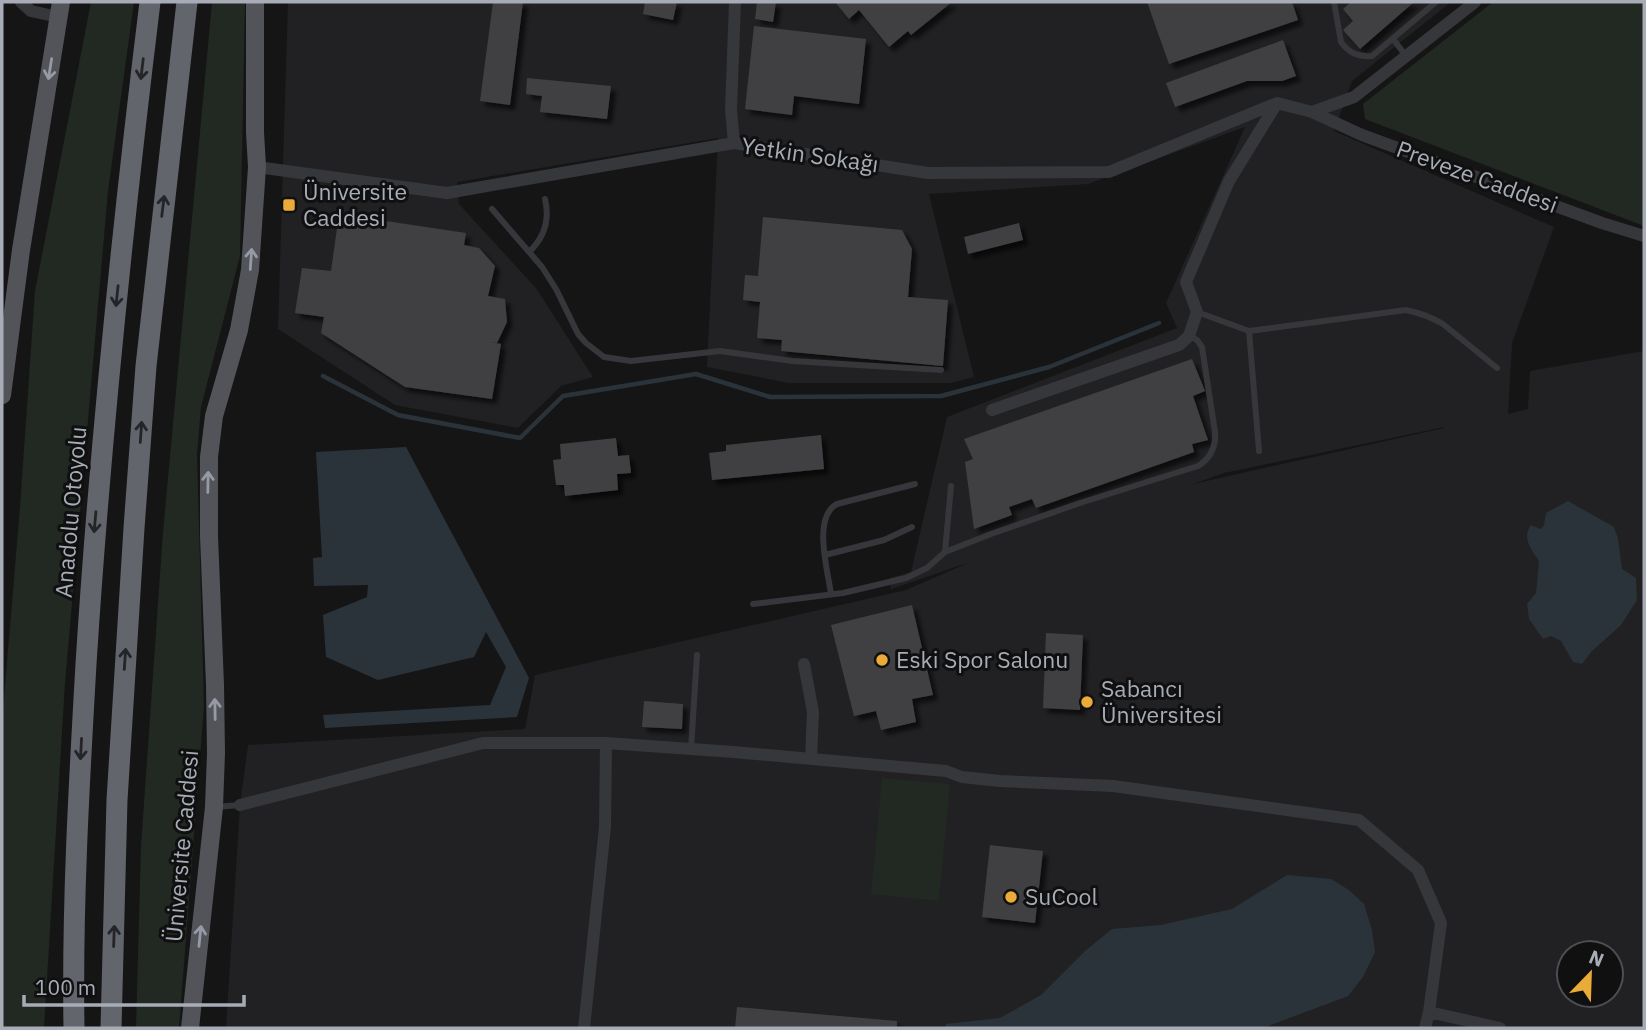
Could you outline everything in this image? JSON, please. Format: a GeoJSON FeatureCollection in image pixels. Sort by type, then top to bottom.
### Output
{"type":"FeatureCollection","features":[{"type":"Feature","properties":{"kind":"highway","name":"Anadolu Otoyolu"},"geometry":{"type":"LineString","coordinates":[[74,1028],[78,821],[95,529],[124,224],[150,2]]}},
{"type":"Feature","properties":{"kind":"highway"},"geometry":{"type":"LineString","coordinates":[[111,1028],[117,800],[146,366],[187,2]]}},
{"type":"Feature","properties":{"kind":"main road","name":"Üniversite Caddesi"},"geometry":{"type":"LineString","coordinates":[[190,1028],[214,807],[216,753],[209,457],[214,416],[239,330],[250,270],[257,167],[255,2]]}},
{"type":"Feature","properties":{"kind":"main road"},"geometry":{"type":"LineString","coordinates":[[2,395],[21,250],[60,9]]}},
{"type":"Feature","properties":{"kind":"street"},"geometry":{"type":"LineString","coordinates":[[21,2],[31,11],[60,9]]}},
{"type":"Feature","properties":{"kind":"street"},"geometry":{"type":"LineString","coordinates":[[734,143],[731,110],[735,2]]}},
{"type":"Feature","properties":{"kind":"street"},"geometry":{"type":"LineString","coordinates":[[992,410],[1179,345],[1189,336],[1197,312],[1186,282],[1229,181],[1277,103],[1312,112],[1354,97],[1475,2]]}},
{"type":"Feature","properties":{"kind":"street","name":"Yetkin Sokağı"},"geometry":{"type":"LineString","coordinates":[[257,167],[447,193],[734,143],[928,173],[1109,172],[1277,103]]}},
{"type":"Feature","properties":{"kind":"street","name":"Preveze Caddesi"},"geometry":{"type":"LineString","coordinates":[[1312,112],[1375,140],[1601,223],[1644,236]]}},
{"type":"Feature","properties":{"kind":"street"},"geometry":{"type":"LineString","coordinates":[[804,664],[813,712],[811,759]]}},
{"type":"Feature","properties":{"kind":"street"},"geometry":{"type":"LineString","coordinates":[[240,805],[483,743],[606,743],[946,771],[962,777],[1000,781],[1113,786],[1359,820],[1418,870],[1441,923],[1425,1028]]}},
{"type":"Feature","properties":{"kind":"street"},"geometry":{"type":"LineString","coordinates":[[584,1028],[605,827],[606,743]]}},
{"type":"Feature","properties":{"kind":"street"},"geometry":{"type":"LineString","coordinates":[[1429,1012],[1500,1028]]}},
{"type":"Feature","properties":{"kind":"lane"},"geometry":{"type":"LineString","coordinates":[[1334,2],[1341,42],[1355,55],[1372,56],[1436,2]]}},
{"type":"Feature","properties":{"kind":"lane"},"geometry":{"type":"LineString","coordinates":[[1392,39],[1406,56]]}},
{"type":"Feature","properties":{"kind":"lane"},"geometry":{"type":"LineString","coordinates":[[529,252],[546,228],[548,209],[545,200]]}},
{"type":"Feature","properties":{"kind":"lane"},"geometry":{"type":"LineString","coordinates":[[492,209],[542,267],[578,334],[595,351],[612,359],[631,361],[720,351],[792,361],[941,370]]}},
{"type":"Feature","properties":{"kind":"lane"},"geometry":{"type":"LineString","coordinates":[[1197,312],[1249,331],[1406,310],[1423,314],[1443,324],[1497,368]]}},
{"type":"Feature","properties":{"kind":"lane"},"geometry":{"type":"LineString","coordinates":[[1249,331],[1259,451]]}},
{"type":"Feature","properties":{"kind":"lane"},"geometry":{"type":"LineString","coordinates":[[753,604],[831,594],[906,579],[927,568],[945,552],[1037,517],[1204,463],[1214,446],[1215,432],[1202,347],[1197,340],[1189,336]]}},
{"type":"Feature","properties":{"kind":"lane"},"geometry":{"type":"LineString","coordinates":[[831,594],[823,528],[826,513],[833,506],[915,484]]}},
{"type":"Feature","properties":{"kind":"lane"},"geometry":{"type":"LineString","coordinates":[[945,552],[951,486]]}},
{"type":"Feature","properties":{"kind":"lane"},"geometry":{"type":"LineString","coordinates":[[825,555],[884,540],[912,527]]}},
{"type":"Feature","properties":{"kind":"lane"},"geometry":{"type":"LineString","coordinates":[[691,749],[697,655]]}},
{"type":"Feature","properties":{"kind":"lane"},"geometry":{"type":"LineString","coordinates":[[214,807],[240,805]]}},
{"type":"Feature","properties":{"kind":"shaded area"},"geometry":{"type":"Polygon","coordinates":[[[91,2],[134,2],[108,191],[65,683],[44,1028],[2,1028],[2,722],[35,291],[91,2]]]}},
{"type":"Feature","properties":{"kind":"shaded area"},"geometry":{"type":"Polygon","coordinates":[[[212,2],[245,2],[240,256],[201,407],[197,455],[204,706],[179,1028],[136,1028],[141,846],[163,532],[212,2]]]}},
{"type":"Feature","properties":{"kind":"shaded area","name":"Sabancı Üniversitesi"},"geometry":{"type":"Polygon","coordinates":[[[288,2],[1451,2],[1352,81],[1334,131],[1554,227],[1512,343],[1508,414],[1528,409],[1530,371],[1644,351],[1644,1028],[226,1028],[240,805],[248,745],[525,729],[535,675],[906,590],[970,562],[891,589],[890,578],[911,572],[947,417],[1177,328],[1166,303],[1245,127],[1088,184],[929,194],[974,377],[951,383],[789,383],[707,367],[718,138],[457,182],[459,204],[536,288],[593,377],[561,386],[518,428],[395,405],[278,329],[288,2]],[[1444,428],[1224,473],[1193,484],[1444,428]]]}},
{"type":"Feature","properties":{"kind":"shaded area"},"geometry":{"type":"Polygon","coordinates":[[[1493,2],[1644,2],[1644,226],[1365,119],[1363,104],[1493,2]]]}},
{"type":"Feature","properties":{"kind":"shaded area"},"geometry":{"type":"Polygon","coordinates":[[[406,447],[529,678],[517,717],[325,728],[323,715],[490,705],[506,667],[486,632],[474,657],[378,680],[326,657],[323,615],[367,597],[368,585],[314,586],[313,558],[322,557],[316,452],[406,447]]]}},
{"type":"Feature","properties":{"kind":"shaded area"},"geometry":{"type":"Polygon","coordinates":[[[1568,501],[1614,527],[1622,569],[1636,578],[1637,600],[1621,625],[1592,651],[1582,664],[1573,662],[1561,641],[1551,636],[1543,639],[1529,619],[1527,604],[1536,593],[1539,561],[1527,539],[1528,530],[1531,525],[1541,529],[1546,513],[1568,501]]]}},
{"type":"Feature","properties":{"kind":"shaded area"},"geometry":{"type":"Polygon","coordinates":[[[882,778],[950,784],[939,901],[871,894],[882,778]]]}},
{"type":"Feature","properties":{"kind":"shaded area"},"geometry":{"type":"Polygon","coordinates":[[[1287,875],[1331,879],[1349,890],[1364,904],[1375,952],[1363,977],[1348,996],[1263,1028],[945,1028],[946,1024],[1000,1018],[1041,995],[1085,951],[1112,929],[1161,925],[1232,909],[1287,875]]]}},
{"type":"Feature","properties":{"kind":"building"},"geometry":{"type":"Polygon","coordinates":[[[493,2],[523,2],[510,105],[480,101],[493,2]]]}},
{"type":"Feature","properties":{"kind":"building"},"geometry":{"type":"Polygon","coordinates":[[[645,2],[677,2],[673,20],[643,14],[645,2]]]}},
{"type":"Feature","properties":{"kind":"building"},"geometry":{"type":"Polygon","coordinates":[[[757,2],[776,2],[773,22],[755,19],[757,2]]]}},
{"type":"Feature","properties":{"kind":"building"},"geometry":{"type":"Polygon","coordinates":[[[835,2],[952,2],[911,35],[908,31],[889,47],[859,10],[849,19],[835,2]]]}},
{"type":"Feature","properties":{"kind":"building"},"geometry":{"type":"Polygon","coordinates":[[[1147,2],[1292,2],[1298,20],[1169,64],[1147,2]]]}},
{"type":"Feature","properties":{"kind":"building"},"geometry":{"type":"Polygon","coordinates":[[[1351,2],[1414,2],[1360,49],[1343,30],[1353,21],[1343,9],[1351,2]]]}},
{"type":"Feature","properties":{"kind":"building"},"geometry":{"type":"Polygon","coordinates":[[[754,26],[866,39],[859,104],[794,96],[792,115],[745,109],[754,26]]]}},
{"type":"Feature","properties":{"kind":"building"},"geometry":{"type":"Polygon","coordinates":[[[1283,40],[1296,76],[1282,81],[1247,81],[1175,107],[1166,83],[1283,40]]]}},
{"type":"Feature","properties":{"kind":"building"},"geometry":{"type":"Polygon","coordinates":[[[527,78],[611,86],[607,119],[540,112],[542,96],[526,94],[527,78]]]}},
{"type":"Feature","properties":{"kind":"building"},"geometry":{"type":"Polygon","coordinates":[[[339,214],[466,233],[464,245],[479,248],[495,266],[488,296],[505,299],[507,322],[497,343],[489,342],[501,344],[492,399],[405,387],[321,333],[324,317],[295,313],[302,268],[331,271],[339,214]]]}},
{"type":"Feature","properties":{"kind":"building"},"geometry":{"type":"Polygon","coordinates":[[[763,217],[902,230],[912,249],[908,297],[948,300],[943,366],[781,351],[782,340],[757,338],[760,302],[743,300],[745,275],[758,276],[763,217]]]}},
{"type":"Feature","properties":{"kind":"building"},"geometry":{"type":"Polygon","coordinates":[[[1019,223],[1023,240],[968,254],[964,237],[1019,223]]]}},
{"type":"Feature","properties":{"kind":"building"},"geometry":{"type":"Polygon","coordinates":[[[1192,359],[1205,391],[1193,396],[1208,440],[1192,444],[1194,452],[1036,508],[1032,499],[1009,507],[1012,515],[974,529],[965,462],[973,459],[964,439],[1192,359]]]}},
{"type":"Feature","properties":{"kind":"building"},"geometry":{"type":"Polygon","coordinates":[[[821,435],[824,469],[712,480],[709,453],[726,451],[726,445],[821,435]]]}},
{"type":"Feature","properties":{"kind":"building"},"geometry":{"type":"Polygon","coordinates":[[[616,438],[618,456],[629,455],[631,473],[617,474],[618,490],[565,496],[564,485],[556,485],[553,460],[561,459],[560,444],[616,438]]]}},
{"type":"Feature","properties":{"kind":"building","name":"Eski Spor Salonu"},"geometry":{"type":"Polygon","coordinates":[[[912,605],[933,695],[912,699],[916,722],[881,730],[876,711],[854,716],[831,625],[912,605]]]}},
{"type":"Feature","properties":{"kind":"building"},"geometry":{"type":"Polygon","coordinates":[[[1046,633],[1083,635],[1080,710],[1043,708],[1046,633]]]}},
{"type":"Feature","properties":{"kind":"building"},"geometry":{"type":"Polygon","coordinates":[[[644,701],[683,704],[682,729],[642,727],[644,701]]]}},
{"type":"Feature","properties":{"kind":"building","name":"SuCool"},"geometry":{"type":"Polygon","coordinates":[[[990,845],[1043,851],[1035,923],[982,917],[990,845]]]}},
{"type":"Feature","properties":{"kind":"building"},"geometry":{"type":"Polygon","coordinates":[[[737,1007],[897,1021],[897,1028],[735,1028],[737,1007]]]}},
{"type":"Feature","properties":{"kind":"waterway"},"geometry":{"type":"LineString","coordinates":[[323,376],[398,415],[520,438],[563,396],[696,374],[770,397],[941,396],[1049,367],[1159,323]]}},
{"type":"Feature","properties":{"kind":"place","name":"Üniversite Caddesi"},"geometry":{"type":"Point","coordinates":[289,205]}},
{"type":"Feature","properties":{"kind":"place","name":"Eski Spor Salonu"},"geometry":{"type":"Point","coordinates":[882,660]}},
{"type":"Feature","properties":{"kind":"place","name":"Sabancı Üniversitesi"},"geometry":{"type":"Point","coordinates":[1087,702]}},
{"type":"Feature","properties":{"kind":"place","name":"SuCool"},"geometry":{"type":"Point","coordinates":[1011,897]}}]}
